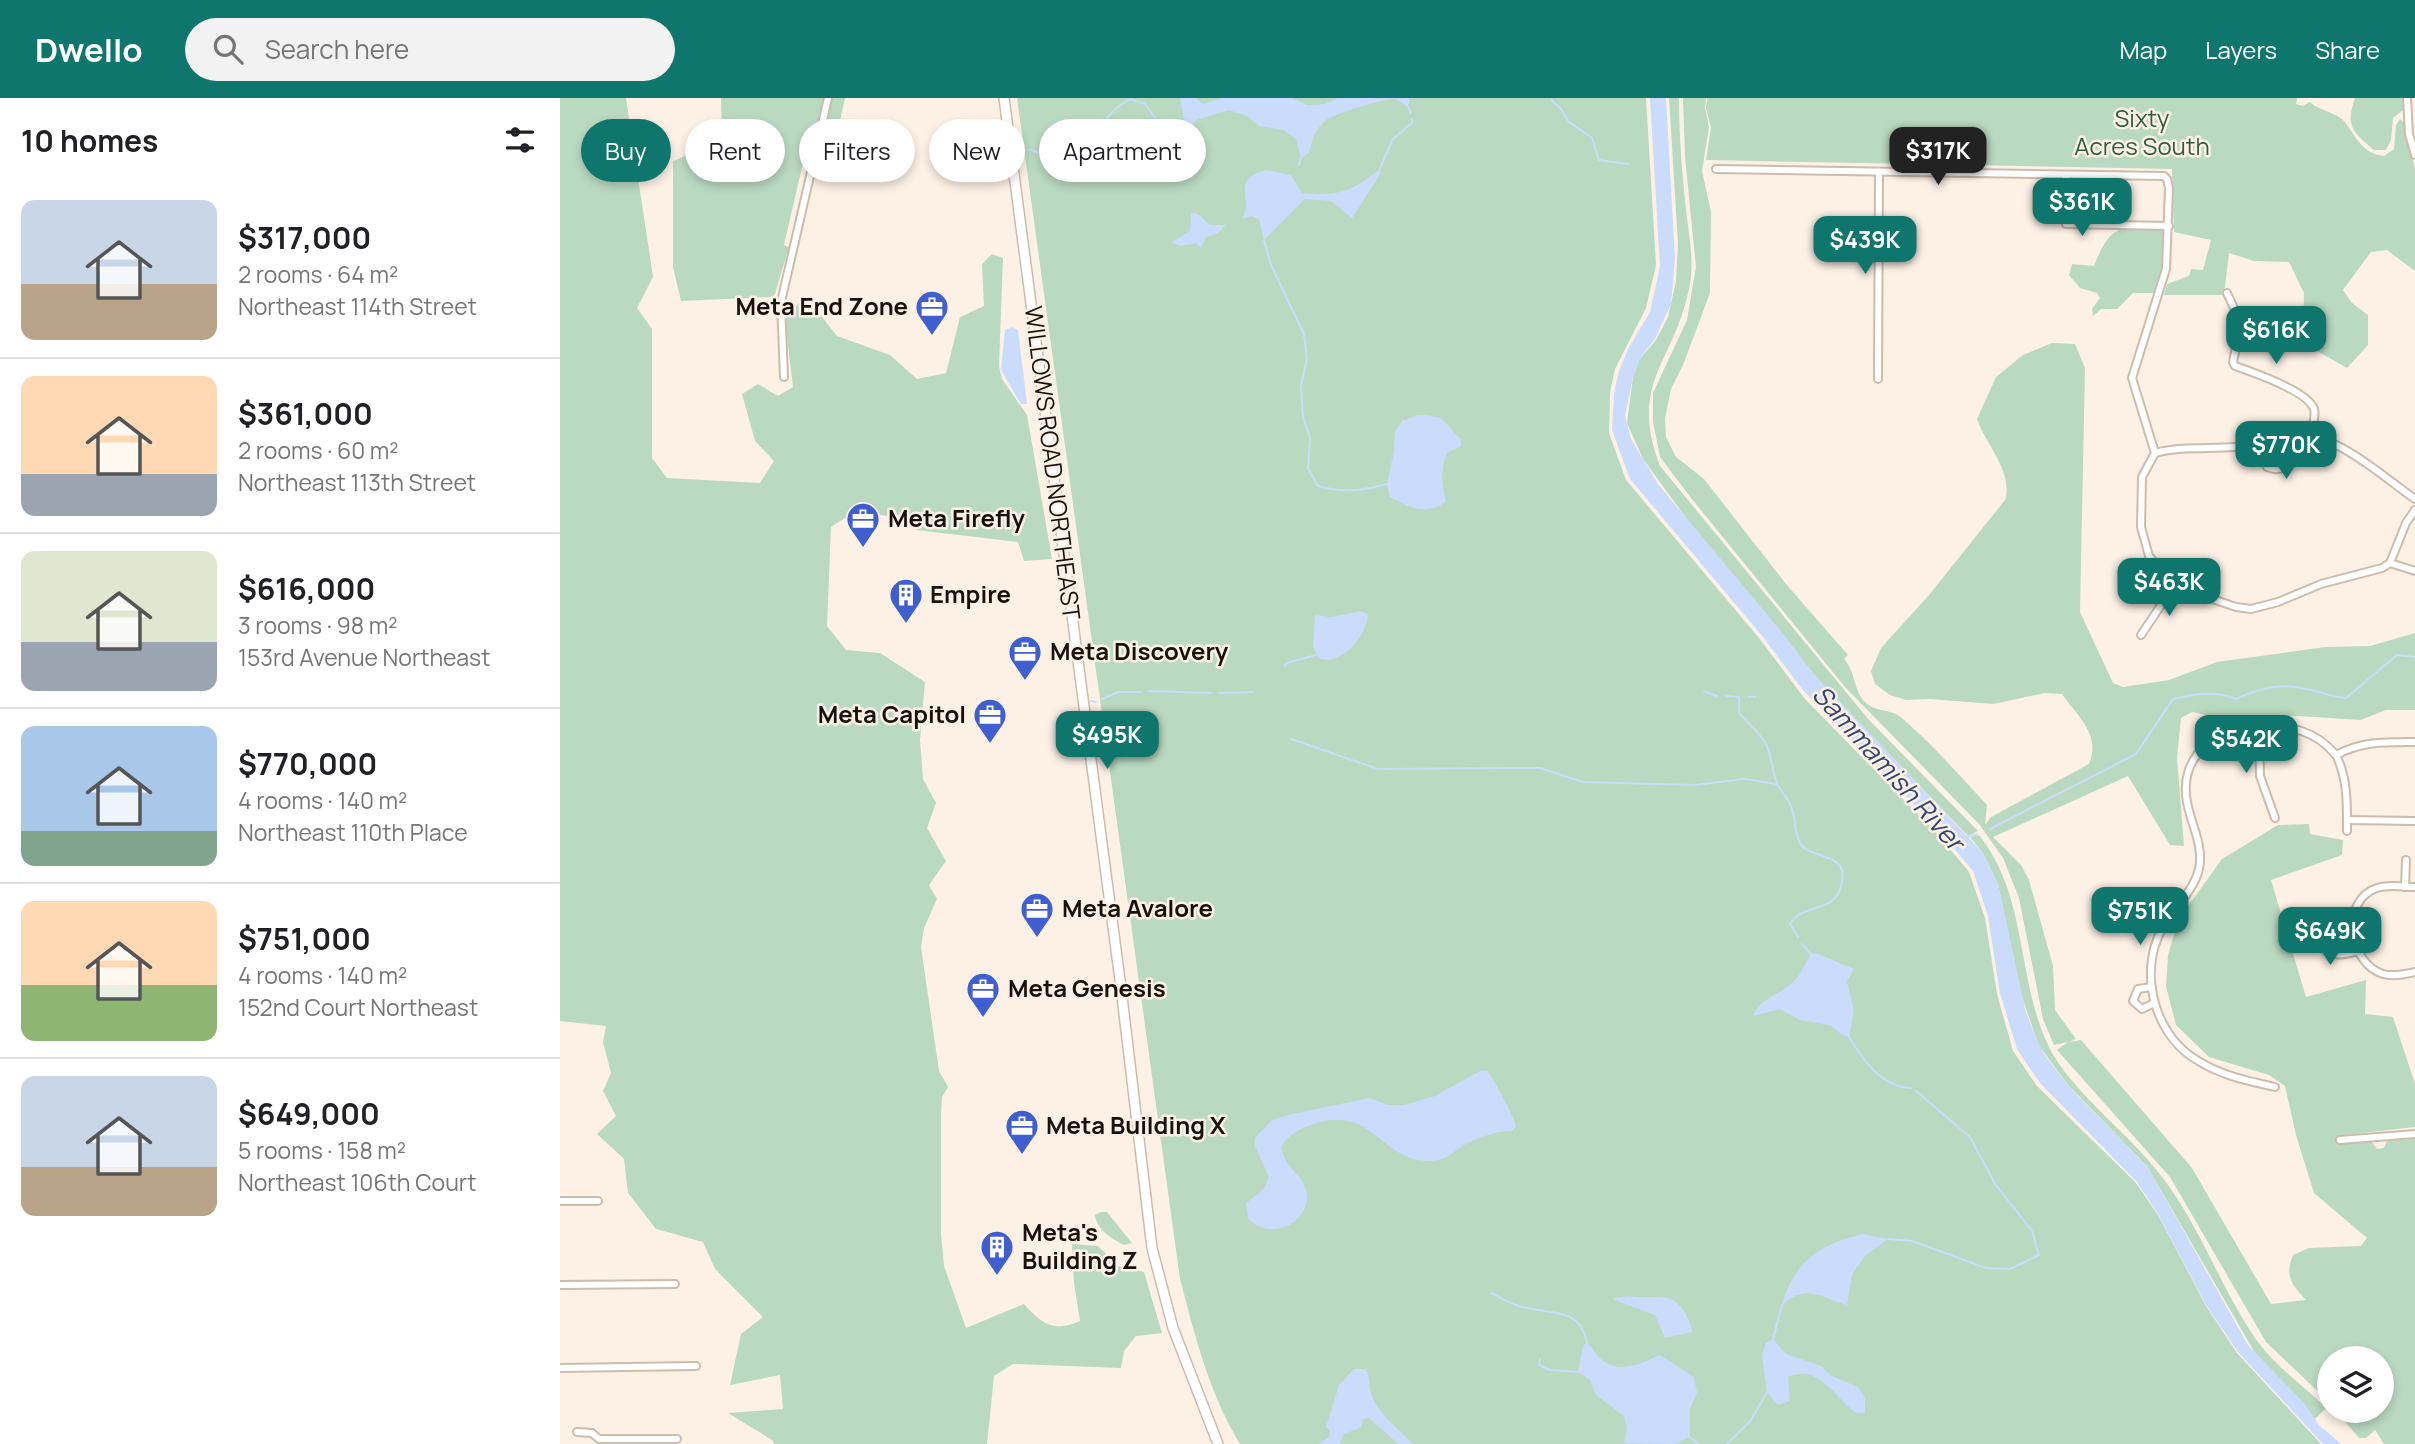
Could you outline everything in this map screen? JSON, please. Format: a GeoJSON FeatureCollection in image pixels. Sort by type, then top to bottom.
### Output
{"type":"FeatureCollection","features":[{"type":"Feature","properties":{"kind":"main road","name":"WILLOWS ROAD NORTHEAST"},"geometry":{"type":"LineString","coordinates":[[1004,98],[1120,980],[1152,1248],[1177,1341],[1218,1444]]}},
{"type":"Feature","properties":{"kind":"street"},"geometry":{"type":"LineString","coordinates":[[784,377],[781,302],[828,98]]}},
{"type":"Feature","properties":{"kind":"street"},"geometry":{"type":"LineString","coordinates":[[2407,98],[2409,134],[2415,155]]}},
{"type":"Feature","properties":{"kind":"street"},"geometry":{"type":"LineString","coordinates":[[1716,169],[2159,176],[2167,179],[2169,226],[2166,268],[2132,372],[2133,384],[2155,453]]}},
{"type":"Feature","properties":{"kind":"street"},"geometry":{"type":"LineString","coordinates":[[1878,379],[1879,172]]}},
{"type":"Feature","properties":{"kind":"street"},"geometry":{"type":"LineString","coordinates":[[2066,175],[2066,225],[2169,226]]}},
{"type":"Feature","properties":{"kind":"street"},"geometry":{"type":"LineString","coordinates":[[2227,293],[2241,323],[2233,362],[2235,366],[2271,378],[2310,403],[2315,410],[2311,437]]}},
{"type":"Feature","properties":{"kind":"street"},"geometry":{"type":"LineString","coordinates":[[2257,444],[2267,467],[2279,470],[2293,465],[2296,460],[2295,436]]}},
{"type":"Feature","properties":{"kind":"street"},"geometry":{"type":"LineString","coordinates":[[2415,499],[2339,446],[2311,437],[2295,436],[2257,444],[2172,448],[2155,453],[2142,477],[2141,527],[2149,556],[2174,586],[2236,607],[2251,608],[2278,602],[2321,584],[2382,568],[2390,563],[2406,523],[2415,510]]}},
{"type":"Feature","properties":{"kind":"street"},"geometry":{"type":"LineString","coordinates":[[2390,563],[2415,571]]}},
{"type":"Feature","properties":{"kind":"street"},"geometry":{"type":"LineString","coordinates":[[2141,635],[2174,586]]}},
{"type":"Feature","properties":{"kind":"street"},"geometry":{"type":"LineString","coordinates":[[2259,726],[2260,776],[2275,818]]}},
{"type":"Feature","properties":{"kind":"street"},"geometry":{"type":"LineString","coordinates":[[2275,1087],[2225,1074],[2198,1061],[2177,1044],[2154,1003],[2154,949],[2158,938],[2197,876],[2199,866],[2200,848],[2186,793],[2192,763],[2204,745],[2230,729],[2259,726],[2300,729],[2326,744],[2336,755],[2344,774],[2347,831]]}},
{"type":"Feature","properties":{"kind":"street"},"geometry":{"type":"LineString","coordinates":[[2336,755],[2355,745],[2371,742],[2415,742]]}},
{"type":"Feature","properties":{"kind":"street"},"geometry":{"type":"LineString","coordinates":[[2347,820],[2415,821]]}},
{"type":"Feature","properties":{"kind":"street"},"geometry":{"type":"LineString","coordinates":[[2405,887],[2406,860]]}},
{"type":"Feature","properties":{"kind":"street"},"geometry":{"type":"LineString","coordinates":[[2415,887],[2375,888],[2357,901],[2353,925],[2359,951],[2373,969],[2393,976],[2415,972]]}},
{"type":"Feature","properties":{"kind":"street"},"geometry":{"type":"LineString","coordinates":[[2323,940],[2325,948],[2333,954],[2343,955],[2359,951]]}},
{"type":"Feature","properties":{"kind":"street"},"geometry":{"type":"LineString","coordinates":[[2152,987],[2138,989],[2133,1001],[2142,1009],[2154,1003]]}},
{"type":"Feature","properties":{"kind":"street"},"geometry":{"type":"LineString","coordinates":[[2340,1140],[2415,1134]]}},
{"type":"Feature","properties":{"kind":"street"},"geometry":{"type":"LineString","coordinates":[[560,1201],[598,1201]]}},
{"type":"Feature","properties":{"kind":"street"},"geometry":{"type":"LineString","coordinates":[[560,1285],[675,1284]]}},
{"type":"Feature","properties":{"kind":"street"},"geometry":{"type":"LineString","coordinates":[[560,1368],[696,1366]]}},
{"type":"Feature","properties":{"kind":"street"},"geometry":{"type":"LineString","coordinates":[[577,1432],[592,1433],[599,1439],[630,1442],[677,1439]]}},
{"type":"Feature","properties":{"kind":"green space"},"geometry":{"type":"Polygon","coordinates":[[[560,98],[626,98],[629,119],[581,119],[581,182],[639,182],[653,277],[637,308],[652,329],[652,458],[667,478],[760,483],[774,461],[755,441],[742,394],[758,384],[778,396],[793,387],[785,320],[805,295],[837,336],[890,355],[917,379],[946,373],[960,317],[984,306],[982,264],[992,254],[1003,258],[999,366],[1002,379],[1027,415],[1052,559],[1024,561],[1018,542],[916,530],[903,517],[853,513],[831,527],[827,626],[846,650],[880,653],[925,682],[920,740],[923,779],[936,803],[927,828],[946,861],[929,885],[937,899],[924,928],[921,947],[939,1071],[948,1087],[942,1097],[941,1113],[941,1234],[944,1266],[966,1328],[1024,1304],[1049,1324],[1063,1326],[1080,1321],[1072,1244],[1098,1246],[1118,1266],[1144,1272],[1162,1333],[1136,1336],[1124,1351],[1121,1368],[1013,1364],[994,1376],[987,1444],[774,1444],[772,1440],[728,1413],[783,1409],[780,1375],[730,1385],[741,1334],[763,1317],[715,1269],[703,1242],[656,1229],[628,1193],[624,1159],[597,1134],[616,1116],[603,1091],[611,1073],[603,1042],[606,1026],[560,1021],[560,98]]]}},
{"type":"Feature","properties":{"kind":"green space"},"geometry":{"type":"Polygon","coordinates":[[[721,98],[845,98],[840,119],[799,119],[799,180],[784,245],[789,247],[775,294],[772,297],[681,301],[673,267],[673,161],[685,156],[685,182],[785,182],[785,119],[721,119],[721,98]]]}},
{"type":"Feature","properties":{"kind":"green space"},"geometry":{"type":"Polygon","coordinates":[[[1017,98],[1646,98],[1656,265],[1646,308],[1615,369],[1610,393],[1609,433],[1626,480],[1759,638],[1805,699],[1940,837],[1969,872],[1985,918],[1997,994],[2013,1051],[2037,1086],[2136,1183],[2158,1215],[2206,1306],[2237,1353],[2321,1444],[1240,1444],[1211,1384],[1180,1279],[1025,156],[1025,119],[1020,119],[1017,98]]]}},
{"type":"Feature","properties":{"kind":"green space"},"geometry":{"type":"Polygon","coordinates":[[[1669,98],[1679,98],[1691,269],[1682,314],[1651,393],[1651,437],[1660,466],[1869,720],[1978,831],[1968,836],[1822,684],[1692,526],[1643,459],[1627,423],[1633,377],[1639,360],[1656,340],[1668,317],[1676,281],[1678,243],[1669,98]]]}},
{"type":"Feature","properties":{"kind":"green space"},"geometry":{"type":"Polygon","coordinates":[[[1683,98],[1706,98],[1709,127],[1702,171],[1711,212],[1710,293],[1671,389],[1665,418],[1666,437],[1676,457],[1704,479],[1786,584],[1848,655],[1844,659],[1865,702],[1874,708],[1899,716],[1936,750],[1987,805],[1985,825],[1991,817],[2089,764],[2092,744],[2081,719],[2062,694],[2045,693],[1993,704],[1930,699],[1906,700],[1890,695],[1875,684],[1871,671],[1881,648],[1929,595],[2005,500],[2006,479],[1977,419],[1996,377],[2023,355],[2052,343],[2075,344],[2085,368],[2080,612],[2113,683],[2123,687],[2169,680],[2217,662],[2325,647],[2370,646],[2415,633],[2415,710],[2386,710],[2361,720],[2298,716],[2219,718],[2192,712],[2181,718],[2177,757],[2184,846],[2170,845],[2128,776],[1993,837],[2021,865],[2029,880],[2053,966],[2055,1010],[2076,1039],[2069,1042],[2081,1040],[2192,1168],[2271,1304],[2306,1300],[2289,1275],[2293,1255],[2309,1248],[2361,1246],[2367,1238],[2314,1193],[2296,1135],[2285,1086],[2269,1075],[2209,1057],[2176,1025],[2166,986],[2168,955],[2178,920],[2222,859],[2278,825],[2309,824],[2310,834],[2343,840],[2342,855],[2271,880],[2306,997],[2366,980],[2365,1014],[2393,1017],[2415,1084],[2415,1127],[2344,1135],[2341,1142],[2371,1141],[2377,1149],[2384,1148],[2387,1141],[2415,1139],[2415,1444],[2384,1444],[2375,1430],[2366,1438],[2359,1438],[2346,1423],[2394,1423],[2394,1346],[2317,1346],[2317,1391],[2266,1342],[2170,1177],[2057,1050],[2068,1042],[2054,1045],[2043,1019],[2019,898],[2003,858],[1980,825],[1845,687],[1660,457],[1653,422],[1653,393],[1687,320],[1696,267],[1685,157],[1683,98]]]}},
{"type":"Feature","properties":{"kind":"green space","name":"Sixty Acres South"},"geometry":{"type":"Polygon","coordinates":[[[1707,98],[2297,98],[2296,104],[2303,106],[2310,102],[2341,118],[2364,148],[2384,156],[2394,149],[2396,125],[2400,119],[2404,122],[2415,169],[2415,271],[2387,250],[2371,252],[2343,290],[2352,303],[2368,315],[2368,345],[2347,368],[2303,343],[2304,293],[2289,262],[2254,261],[2229,253],[2224,295],[2164,295],[2167,284],[2189,276],[2191,269],[2203,270],[2211,240],[2174,232],[2172,169],[1706,160],[1711,128],[1706,108],[1707,98]]]}},
{"type":"Feature","properties":{"kind":"green space"},"geometry":{"type":"Polygon","coordinates":[[[2355,98],[2403,98],[2403,110],[2393,118],[2391,140],[2386,150],[2374,150],[2353,128],[2351,116],[2355,98]]]}},
{"type":"Feature","properties":{"kind":"green space"},"geometry":{"type":"Polygon","coordinates":[[[2165,229],[2163,271],[2154,293],[2133,293],[2117,309],[2101,309],[2093,316],[2092,309],[2100,298],[2097,293],[2080,288],[2069,275],[2072,264],[2094,266],[2107,241],[2119,230],[2165,229]]]}},
{"type":"Feature","properties":{"kind":"green space"},"geometry":{"type":"Polygon","coordinates":[[[1979,835],[1995,859],[2006,884],[2038,1019],[2058,1062],[2070,1079],[2149,1161],[2176,1196],[2258,1342],[2317,1400],[2315,1419],[2255,1353],[2147,1166],[2069,1086],[2039,1046],[2021,994],[1998,884],[1983,853],[1970,837],[1979,835]]]}},
{"type":"Feature","properties":{"kind":"green space"},"geometry":{"type":"Polygon","coordinates":[[[1107,1212],[1132,1243],[1124,1245],[1105,1233],[1095,1215],[1107,1212]]]}},
{"type":"Feature","properties":{"kind":"water"},"geometry":{"type":"Polygon","coordinates":[[[1180,98],[1195,98],[1203,104],[1221,98],[1293,98],[1307,105],[1325,104],[1338,98],[1410,98],[1408,107],[1398,100],[1389,99],[1331,117],[1319,127],[1309,153],[1301,158],[1296,139],[1283,130],[1259,126],[1247,116],[1229,110],[1199,119],[1184,119],[1180,98]]]}},
{"type":"Feature","properties":{"kind":"water","name":"Sammamish River"},"geometry":{"type":"Polygon","coordinates":[[[1650,98],[1666,98],[1675,259],[1671,304],[1655,339],[1641,357],[1633,377],[1625,416],[1631,439],[1658,484],[1812,672],[1983,853],[1998,884],[2026,1013],[2043,1053],[2073,1091],[2147,1166],[2248,1345],[2305,1404],[2317,1423],[2341,1444],[2323,1444],[2238,1352],[2206,1305],[2158,1214],[2137,1182],[2040,1083],[2017,1049],[2000,993],[1988,916],[1973,871],[1942,834],[1802,689],[1763,637],[1630,479],[1612,430],[1614,393],[1628,349],[1650,312],[1660,266],[1650,98]]]}},
{"type":"Feature","properties":{"kind":"water"},"geometry":{"type":"Polygon","coordinates":[[[1266,170],[1291,175],[1302,193],[1314,194],[1342,191],[1359,184],[1377,171],[1381,173],[1352,218],[1331,201],[1305,199],[1264,240],[1259,219],[1251,216],[1242,219],[1248,179],[1266,170]]]}},
{"type":"Feature","properties":{"kind":"water"},"geometry":{"type":"Polygon","coordinates":[[[1191,213],[1198,214],[1210,225],[1226,225],[1218,233],[1205,238],[1201,248],[1196,243],[1180,246],[1171,242],[1190,231],[1191,213]]]}},
{"type":"Feature","properties":{"kind":"water"},"geometry":{"type":"Polygon","coordinates":[[[1012,327],[1018,330],[1027,404],[1021,404],[1001,370],[1005,330],[1012,327]]]}},
{"type":"Feature","properties":{"kind":"water"},"geometry":{"type":"Polygon","coordinates":[[[1418,415],[1444,421],[1461,439],[1461,446],[1447,453],[1443,465],[1446,502],[1431,509],[1411,507],[1390,497],[1387,484],[1395,431],[1402,421],[1418,415]]]}},
{"type":"Feature","properties":{"kind":"water"},"geometry":{"type":"Polygon","coordinates":[[[1361,611],[1368,614],[1367,622],[1353,647],[1329,660],[1320,659],[1313,647],[1315,615],[1331,617],[1361,611]]]}},
{"type":"Feature","properties":{"kind":"water"},"geometry":{"type":"Polygon","coordinates":[[[1811,954],[1818,954],[1854,969],[1847,981],[1854,1011],[1849,1037],[1830,1025],[1800,1020],[1780,1009],[1753,1016],[1761,1004],[1796,979],[1811,954]]]}},
{"type":"Feature","properties":{"kind":"water"},"geometry":{"type":"Polygon","coordinates":[[[1487,1070],[1514,1121],[1516,1126],[1512,1131],[1482,1137],[1443,1159],[1433,1161],[1415,1159],[1400,1153],[1363,1127],[1349,1121],[1332,1120],[1311,1125],[1294,1133],[1281,1147],[1287,1162],[1304,1185],[1307,1199],[1305,1209],[1292,1223],[1274,1229],[1256,1225],[1248,1218],[1246,1203],[1263,1190],[1269,1177],[1255,1146],[1255,1138],[1272,1120],[1369,1098],[1388,1105],[1404,1105],[1435,1096],[1480,1071],[1487,1070]]]}},
{"type":"Feature","properties":{"kind":"water"},"geometry":{"type":"Polygon","coordinates":[[[1862,1234],[1888,1239],[1865,1256],[1852,1275],[1847,1305],[1806,1293],[1791,1298],[1782,1305],[1794,1277],[1811,1257],[1833,1244],[1862,1234]]]}},
{"type":"Feature","properties":{"kind":"water"},"geometry":{"type":"Polygon","coordinates":[[[1628,1296],[1672,1299],[1684,1311],[1692,1332],[1665,1338],[1655,1315],[1612,1299],[1628,1296]]]}},
{"type":"Feature","properties":{"kind":"water"},"geometry":{"type":"Polygon","coordinates":[[[1773,1339],[1786,1354],[1821,1366],[1832,1376],[1858,1387],[1865,1398],[1865,1413],[1856,1413],[1825,1384],[1808,1374],[1788,1377],[1790,1401],[1778,1405],[1767,1392],[1762,1355],[1766,1343],[1773,1339]]]}},
{"type":"Feature","properties":{"kind":"water"},"geometry":{"type":"Polygon","coordinates":[[[1587,1342],[1608,1364],[1630,1366],[1660,1355],[1694,1377],[1697,1393],[1690,1409],[1690,1437],[1674,1444],[1624,1443],[1627,1429],[1624,1416],[1596,1395],[1590,1380],[1578,1372],[1583,1346],[1587,1342]]]}},
{"type":"Feature","properties":{"kind":"water"},"geometry":{"type":"Polygon","coordinates":[[[1354,1369],[1365,1369],[1375,1403],[1413,1444],[1398,1444],[1369,1418],[1363,1419],[1361,1427],[1343,1435],[1340,1444],[1319,1444],[1330,1436],[1326,1427],[1339,1385],[1354,1369]]]}},
{"type":"Feature","properties":{"kind":"waterway"},"geometry":{"type":"LineString","coordinates":[[1107,119],[1116,108],[1131,99],[1145,104],[1156,119]]}},
{"type":"Feature","properties":{"kind":"waterway"},"geometry":{"type":"LineString","coordinates":[[1551,100],[1569,122],[1592,138],[1599,160],[1628,164]]}},
{"type":"Feature","properties":{"kind":"waterway"},"geometry":{"type":"LineString","coordinates":[[1408,107],[1411,113]]}},
{"type":"Feature","properties":{"kind":"waterway"},"geometry":{"type":"LineString","coordinates":[[1379,171],[1392,140],[1412,123],[1412,119]]}},
{"type":"Feature","properties":{"kind":"waterway"},"geometry":{"type":"LineString","coordinates":[[1031,150],[1039,153]]}},
{"type":"Feature","properties":{"kind":"waterway"},"geometry":{"type":"LineString","coordinates":[[1299,165],[1301,158]]}},
{"type":"Feature","properties":{"kind":"waterway"},"geometry":{"type":"LineString","coordinates":[[1264,240],[1271,265],[1304,334],[1307,358],[1301,386],[1303,417],[1310,438],[1308,469],[1318,486],[1336,490],[1387,484]]}},
{"type":"Feature","properties":{"kind":"waterway"},"geometry":{"type":"LineString","coordinates":[[1284,666],[1316,655]]}},
{"type":"Feature","properties":{"kind":"waterway"},"geometry":{"type":"LineString","coordinates":[[1990,829],[2136,754],[2173,699],[2197,694],[2236,699],[2262,689],[2289,686],[2346,698],[2397,655],[2415,657]]}},
{"type":"Feature","properties":{"kind":"waterway"},"geometry":{"type":"LineString","coordinates":[[1149,691],[1211,693]]}},
{"type":"Feature","properties":{"kind":"waterway"},"geometry":{"type":"LineString","coordinates":[[1704,691],[1717,696]]}},
{"type":"Feature","properties":{"kind":"waterway"},"geometry":{"type":"LineString","coordinates":[[1102,699],[1118,692],[1141,692]]}},
{"type":"Feature","properties":{"kind":"waterway"},"geometry":{"type":"LineString","coordinates":[[1220,693],[1253,692]]}},
{"type":"Feature","properties":{"kind":"waterway"},"geometry":{"type":"LineString","coordinates":[[1726,696],[1739,697],[1739,713],[1767,746],[1777,783],[1793,810],[1800,843],[1805,849],[1829,858],[1841,868],[1843,877],[1836,897],[1831,902],[1802,913],[1790,924],[1798,937]]}},
{"type":"Feature","properties":{"kind":"waterway"},"geometry":{"type":"LineString","coordinates":[[1749,697],[1755,697]]}},
{"type":"Feature","properties":{"kind":"waterway"},"geometry":{"type":"LineString","coordinates":[[1091,701],[1096,702]]}},
{"type":"Feature","properties":{"kind":"waterway"},"geometry":{"type":"LineString","coordinates":[[1291,739],[1378,769],[1540,768],[1583,782],[1695,785],[1744,779],[1777,784]]}},
{"type":"Feature","properties":{"kind":"waterway","name":"Sammamish River"},"geometry":{"type":"LineString","coordinates":[[1968,837],[1977,834]]}},
{"type":"Feature","properties":{"kind":"waterway"},"geometry":{"type":"LineString","coordinates":[[1802,944],[1811,954]]}},
{"type":"Feature","properties":{"kind":"waterway"},"geometry":{"type":"LineString","coordinates":[[1849,1037],[1874,1071],[1891,1083],[1911,1088]]}},
{"type":"Feature","properties":{"kind":"waterway"},"geometry":{"type":"LineString","coordinates":[[1888,1239],[1912,1241],[1986,1268],[2010,1269],[2039,1255],[2032,1231],[1995,1184],[1970,1137],[1916,1091]]}},
{"type":"Feature","properties":{"kind":"waterway"},"geometry":{"type":"LineString","coordinates":[[1491,1293],[1519,1306],[1570,1317],[1583,1330],[1587,1342]]}},
{"type":"Feature","properties":{"kind":"waterway"},"geometry":{"type":"LineString","coordinates":[[1773,1339],[1782,1305]]}},
{"type":"Feature","properties":{"kind":"waterway"},"geometry":{"type":"LineString","coordinates":[[1540,1359],[1539,1365],[1550,1370],[1578,1372]]}},
{"type":"Feature","properties":{"kind":"waterway"},"geometry":{"type":"LineString","coordinates":[[1727,1444],[1751,1420],[1767,1392]]}},
{"type":"Feature","properties":{"kind":"waterway"},"geometry":{"type":"LineString","coordinates":[[1690,1437],[1698,1444]]}},
{"type":"Feature","properties":{"kind":"place","name":"Meta End Zone"},"geometry":{"type":"Point","coordinates":[932,337]}},
{"type":"Feature","properties":{"kind":"place","name":"Meta Firefly"},"geometry":{"type":"Point","coordinates":[863,549]}},
{"type":"Feature","properties":{"kind":"place","name":"Empire"},"geometry":{"type":"Point","coordinates":[906,625]}},
{"type":"Feature","properties":{"kind":"place","name":"Meta Discovery"},"geometry":{"type":"Point","coordinates":[1025,682]}},
{"type":"Feature","properties":{"kind":"place","name":"Meta Capitol"},"geometry":{"type":"Point","coordinates":[990,745]}},
{"type":"Feature","properties":{"kind":"place","name":"Meta Avalore"},"geometry":{"type":"Point","coordinates":[1037,939]}},
{"type":"Feature","properties":{"kind":"place","name":"Meta Genesis"},"geometry":{"type":"Point","coordinates":[983,1019]}},
{"type":"Feature","properties":{"kind":"place","name":"Meta Building X"},"geometry":{"type":"Point","coordinates":[1022,1156]}},
{"type":"Feature","properties":{"kind":"place","name":"Meta's Building Z"},"geometry":{"type":"Point","coordinates":[997,1277]}}]}
